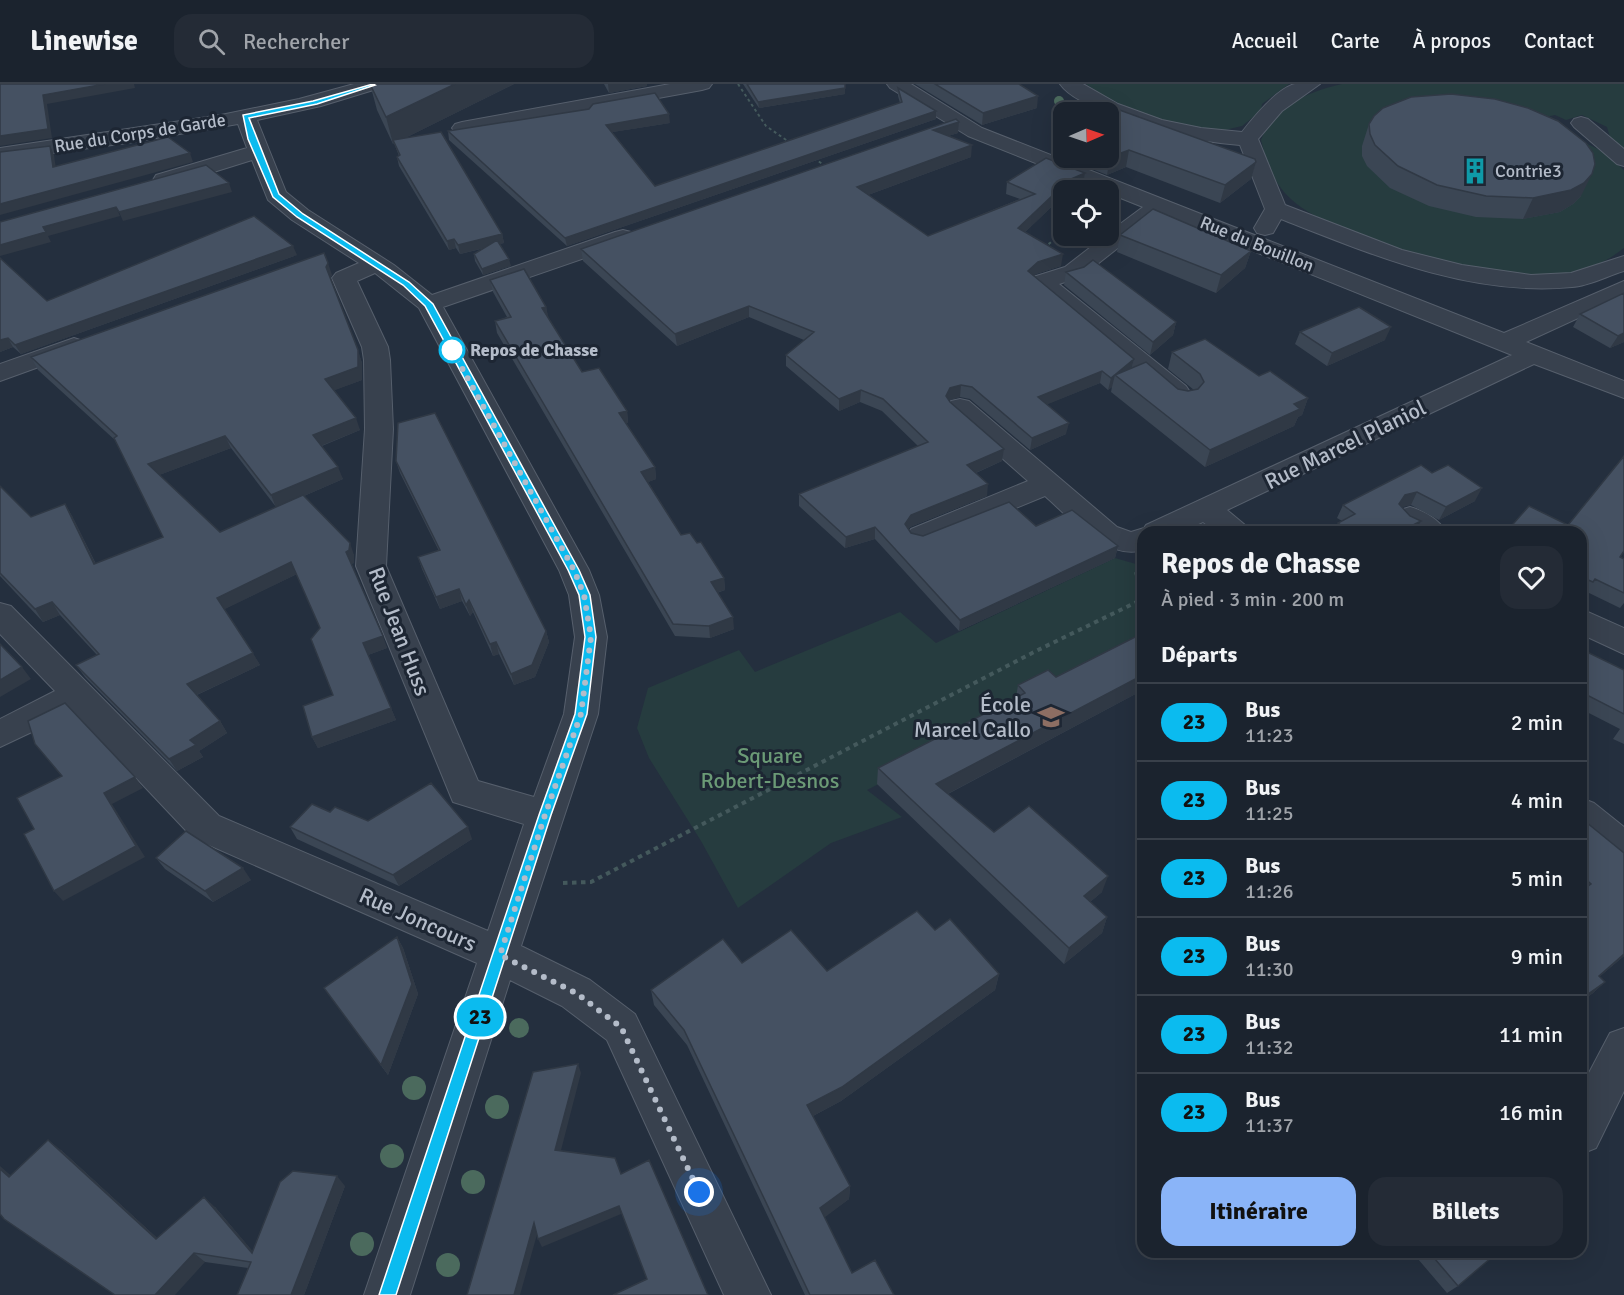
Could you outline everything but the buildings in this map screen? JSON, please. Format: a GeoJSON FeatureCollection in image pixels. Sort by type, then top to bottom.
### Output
{"type":"FeatureCollection","features":[{"type":"Feature","properties":{"kind":"street","name":"Rue du Corps de Garde"},"geometry":{"type":"LineString","coordinates":[[0,154],[150,134],[245,116],[311,93],[348,93],[373,84]]}},
{"type":"Feature","properties":{"kind":"street"},"geometry":{"type":"LineString","coordinates":[[462,128],[702,84]]}},
{"type":"Feature","properties":{"kind":"street","name":"Rue du Bouillon"},"geometry":{"type":"LineString","coordinates":[[897,84],[975,132],[1613,386]]}},
{"type":"Feature","properties":{"kind":"street"},"geometry":{"type":"LineString","coordinates":[[1070,84],[1110,110],[1176,131],[1211,137],[1248,139]]}},
{"type":"Feature","properties":{"kind":"street"},"geometry":{"type":"LineString","coordinates":[[1248,139],[1268,114],[1310,84]]}},
{"type":"Feature","properties":{"kind":"street"},"geometry":{"type":"LineString","coordinates":[[245,116],[257,152],[276,195],[338,251],[376,264],[406,283],[429,304],[574,570],[584,595],[591,637],[581,714],[545,815],[387,1295]]}},
{"type":"Feature","properties":{"kind":"street"},"geometry":{"type":"LineString","coordinates":[[929,130],[957,121]]}},
{"type":"Feature","properties":{"kind":"street"},"geometry":{"type":"LineString","coordinates":[[1581,123],[1624,160]]}},
{"type":"Feature","properties":{"kind":"street"},"geometry":{"type":"LineString","coordinates":[[1248,139],[1276,208],[1270,222],[1251,242]]}},
{"type":"Feature","properties":{"kind":"street"},"geometry":{"type":"LineString","coordinates":[[148,184],[257,152]]}},
{"type":"Feature","properties":{"kind":"street"},"geometry":{"type":"LineString","coordinates":[[1159,206],[1073,272],[1041,282],[1184,398]]}},
{"type":"Feature","properties":{"kind":"street"},"geometry":{"type":"LineString","coordinates":[[1276,208],[1394,255],[1462,272],[1531,282],[1574,280],[1623,269]]}},
{"type":"Feature","properties":{"kind":"street"},"geometry":{"type":"LineString","coordinates":[[429,304],[646,228]]}},
{"type":"Feature","properties":{"kind":"street","name":"Rue Jean Huss"},"geometry":{"type":"LineString","coordinates":[[376,264],[344,279],[375,347],[377,368],[379,429],[371,566],[465,792],[545,815]]}},
{"type":"Feature","properties":{"kind":"street"},"geometry":{"type":"LineString","coordinates":[[1506,342],[1623,269]]}},
{"type":"Feature","properties":{"kind":"street"},"geometry":{"type":"LineString","coordinates":[[0,374],[90,341]]}},
{"type":"Feature","properties":{"kind":"street","name":"Rue Marcel Planiol"},"geometry":{"type":"LineString","coordinates":[[1171,526],[1534,354]]}},
{"type":"Feature","properties":{"kind":"street"},"geometry":{"type":"LineString","coordinates":[[1613,386],[1624,366]]}},
{"type":"Feature","properties":{"kind":"street"},"geometry":{"type":"LineString","coordinates":[[960,407],[1107,534],[1137,537]]}},
{"type":"Feature","properties":{"kind":"street"},"geometry":{"type":"LineString","coordinates":[[921,536],[1049,483]]}},
{"type":"Feature","properties":{"kind":"street"},"geometry":{"type":"LineString","coordinates":[[1207,510],[1227,526]]}},
{"type":"Feature","properties":{"kind":"street","name":"Rue Joncours"},"geometry":{"type":"LineString","coordinates":[[0,614],[206,827],[500,955],[576,993],[621,1027],[747,1295]]}},
{"type":"Feature","properties":{"kind":"street"},"geometry":{"type":"LineString","coordinates":[[1587,623],[1624,642]]}},
{"type":"Feature","properties":{"kind":"street"},"geometry":{"type":"LineString","coordinates":[[0,734],[77,695]]}},
{"type":"Feature","properties":{"kind":"street"},"geometry":{"type":"LineString","coordinates":[[1587,818],[1624,848]]}},
{"type":"Feature","properties":{"kind":"street"},"geometry":{"type":"LineString","coordinates":[[1587,1121],[1624,1047]]}},
{"type":"Feature","properties":{"kind":"path"},"geometry":{"type":"LineString","coordinates":[[738,84],[766,126],[796,146]]}},
{"type":"Feature","properties":{"kind":"path"},"geometry":{"type":"LineString","coordinates":[[806,153],[825,166]]}},
{"type":"Feature","properties":{"kind":"path"},"geometry":{"type":"LineString","coordinates":[[523,885],[591,882],[1036,651],[1137,602]]}},
{"type":"Feature","properties":{"kind":"green space"},"geometry":{"type":"Polygon","coordinates":[[[1086,84],[1289,84],[1262,104],[1261,111],[1242,126],[1212,133],[1120,107],[1119,102],[1113,102],[1086,84]]]}},
{"type":"Feature","properties":{"kind":"green space"},"geometry":{"type":"Polygon","coordinates":[[[1342,84],[1624,84],[1624,152],[1611,141],[1607,127],[1582,115],[1566,120],[1555,115],[1536,119],[1602,151],[1624,170],[1624,248],[1599,264],[1571,274],[1544,276],[1508,274],[1468,267],[1384,245],[1346,231],[1314,215],[1292,200],[1279,186],[1268,165],[1261,140],[1269,122],[1283,108],[1312,93],[1342,84]]]}},
{"type":"Feature","properties":{"kind":"green space","name":"Square Robert-Desnos"},"geometry":{"type":"Polygon","coordinates":[[[1115,558],[1137,564],[1137,651],[867,790],[902,817],[831,843],[738,908],[701,841],[649,758],[637,728],[648,688],[739,650],[755,672],[900,612],[936,643],[1115,558]]]}},
{"type":"Feature","properties":{"kind":"bus line","name":"23"},"geometry":{"type":"LineString","coordinates":[[373,84],[314,102],[245,116],[252,139],[276,195],[300,215],[406,283],[429,304],[574,570],[584,595],[591,637],[581,714],[545,815],[387,1295]]}},
{"type":"Feature","properties":{"kind":"place","name":"Contrie3"},"geometry":{"type":"Point","coordinates":[1475,171]}},
{"type":"Feature","properties":{"kind":"place","name":"Repos de Chasse"},"geometry":{"type":"Point","coordinates":[452,350]}},
{"type":"Feature","properties":{"kind":"place","name":"École Marcel Callo"},"geometry":{"type":"Point","coordinates":[1051,717]}},
{"type":"Feature","properties":{"kind":"route"},"geometry":{"type":"LineString","coordinates":[[452,350],[574,570],[584,595],[591,637],[581,714],[545,815],[500,955],[576,993],[621,1027],[699,1192]]}}]}
